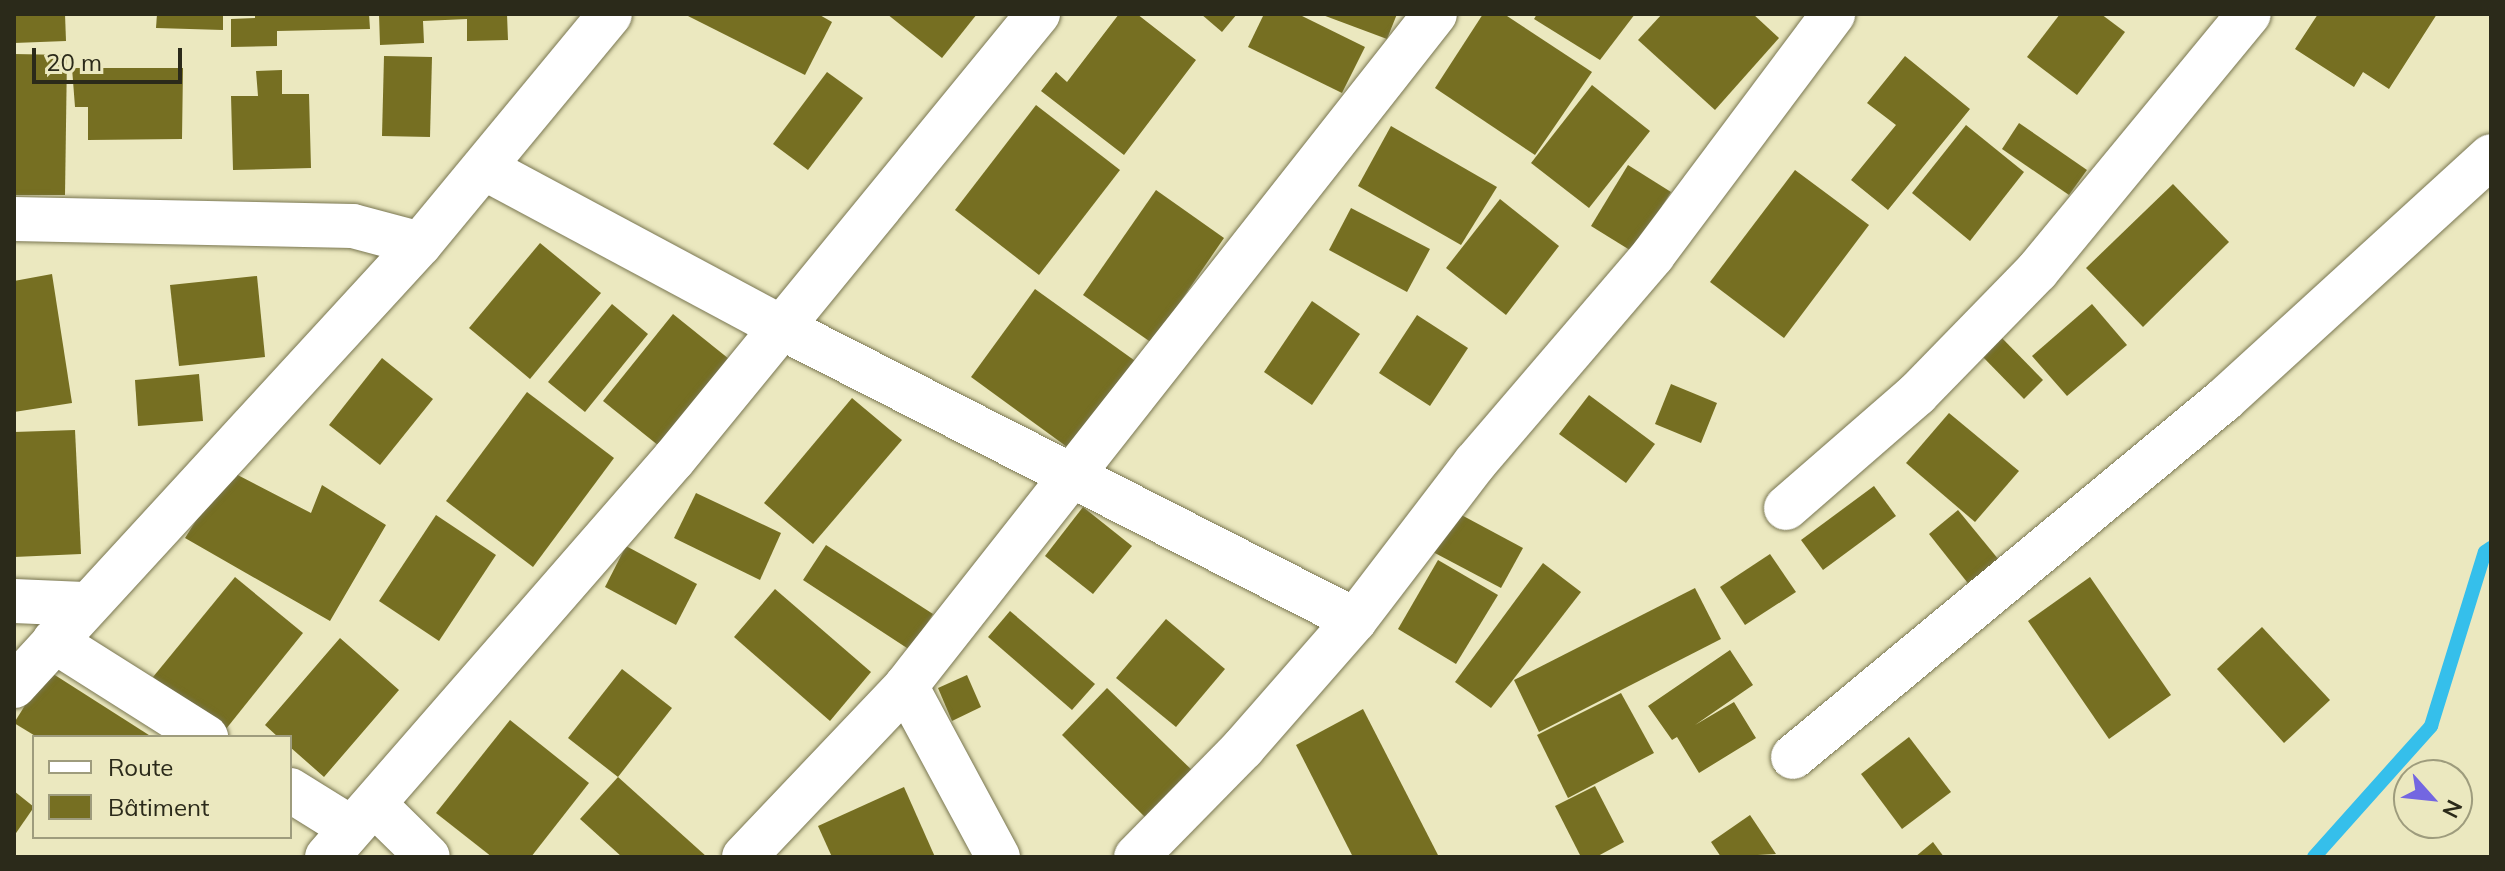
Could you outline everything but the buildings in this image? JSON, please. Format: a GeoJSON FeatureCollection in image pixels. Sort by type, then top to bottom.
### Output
{"type":"FeatureCollection","features":[{"type":"Feature","properties":{"kind":"street"},"geometry":{"type":"LineString","coordinates":[[14,686],[84,604],[420,244],[486,169],[610,14]]}},
{"type":"Feature","properties":{"kind":"street"},"geometry":{"type":"LineString","coordinates":[[351,830],[782,328],[1038,14]]}},
{"type":"Feature","properties":{"kind":"street"},"geometry":{"type":"LineString","coordinates":[[744,857],[906,686],[1435,14]]}},
{"type":"Feature","properties":{"kind":"street"},"geometry":{"type":"LineString","coordinates":[[1136,857],[1243,748],[1355,620],[1475,463],[1653,255],[1833,14]]}},
{"type":"Feature","properties":{"kind":"street"},"geometry":{"type":"LineString","coordinates":[[1786,508],[1917,394],[2037,271],[2249,14]]}},
{"type":"Feature","properties":{"kind":"street"},"geometry":{"type":"LineString","coordinates":[[1793,757],[2225,399],[2491,156]]}},
{"type":"Feature","properties":{"kind":"street"},"geometry":{"type":"LineString","coordinates":[[486,169],[782,328],[1355,620]]}},
{"type":"Feature","properties":{"kind":"street"},"geometry":{"type":"LineString","coordinates":[[14,219],[353,226],[420,244]]}},
{"type":"Feature","properties":{"kind":"street"},"geometry":{"type":"LineString","coordinates":[[14,601],[84,604]]}},
{"type":"Feature","properties":{"kind":"street"},"geometry":{"type":"LineString","coordinates":[[54,641],[203,735]]}},
{"type":"Feature","properties":{"kind":"street"},"geometry":{"type":"LineString","coordinates":[[906,686],[998,857]]}},
{"type":"Feature","properties":{"kind":"street"},"geometry":{"type":"LineString","coordinates":[[292,791],[351,830],[428,857]]}},
{"type":"Feature","properties":{"kind":"waterway"},"geometry":{"type":"LineString","coordinates":[[2314,857],[2431,726],[2485,552],[2491,548]]}}]}
